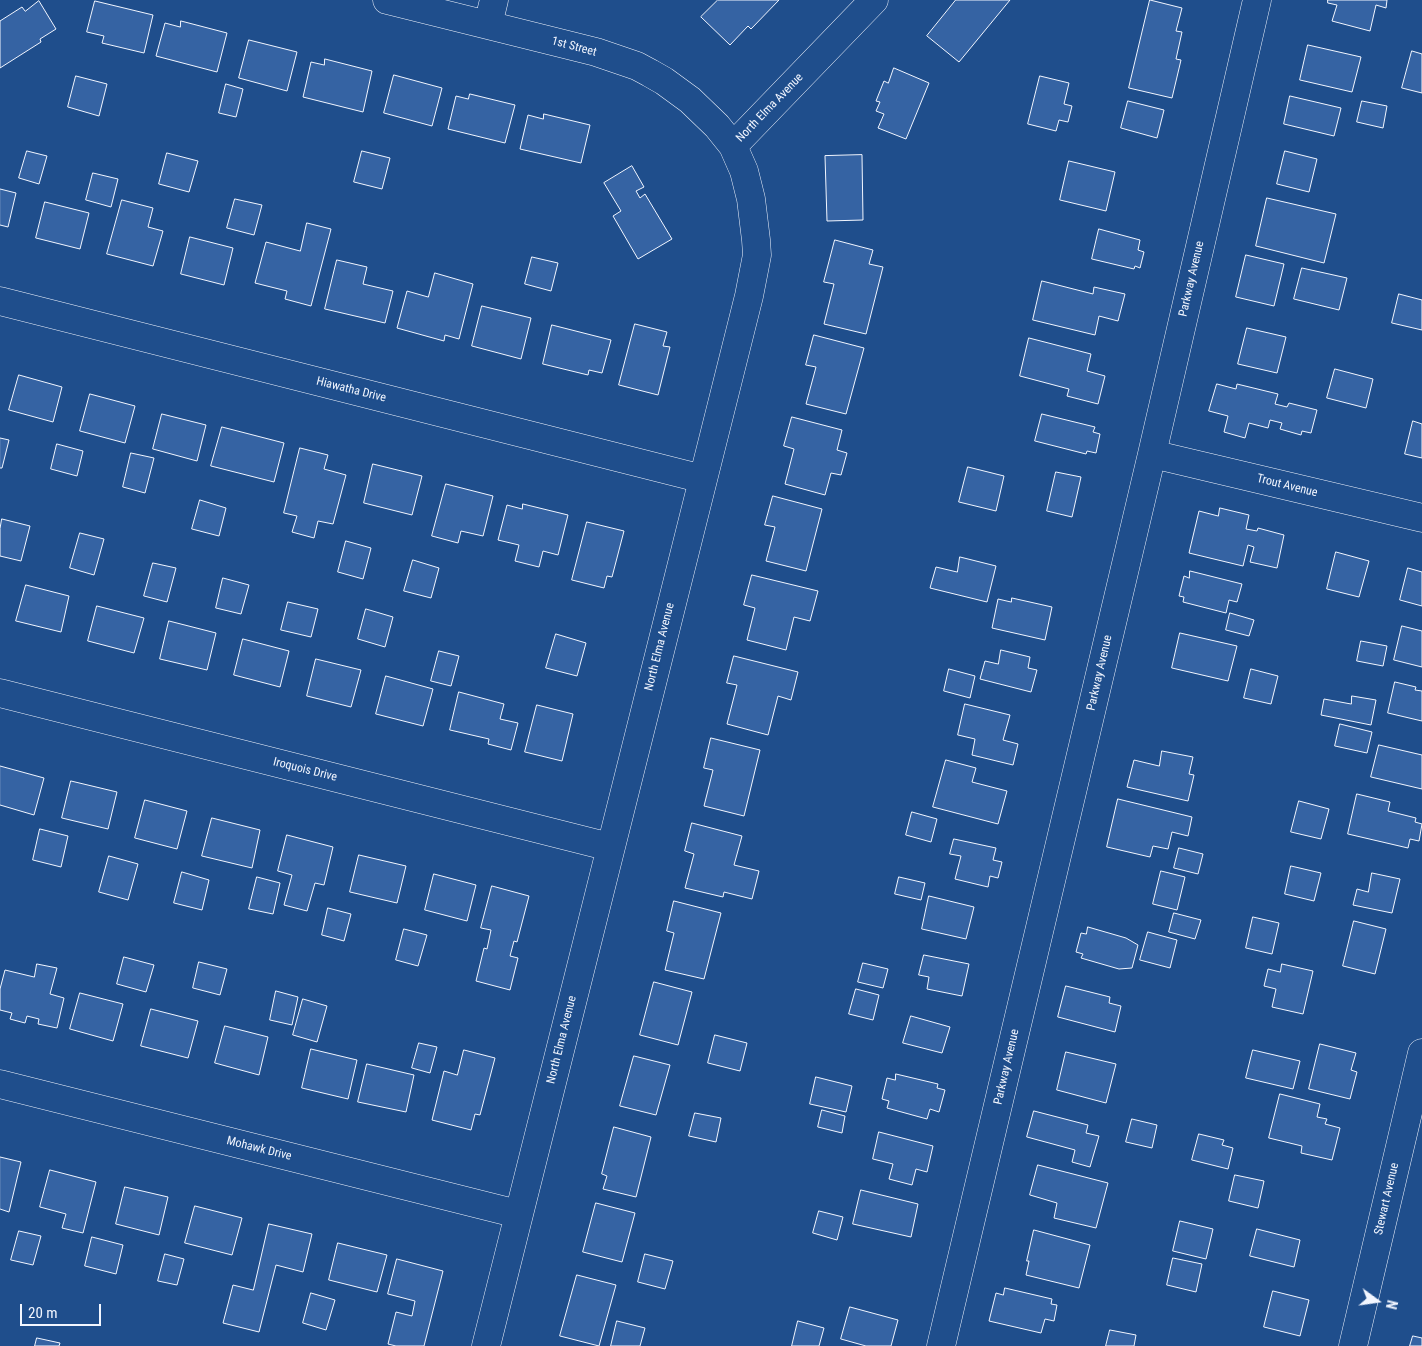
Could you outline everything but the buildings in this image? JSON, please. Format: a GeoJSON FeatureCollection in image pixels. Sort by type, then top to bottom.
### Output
{"type":"FeatureCollection","features":[{"type":"Feature","properties":{"kind":"street","name":"1st Street"},"geometry":{"type":"LineString","coordinates":[[387,0],[491,12],[637,66],[664,81],[690,100],[717,126],[733,146]]}},
{"type":"Feature","properties":{"kind":"street","name":"North Elma Avenue"},"geometry":{"type":"LineString","coordinates":[[486,1346],[749,296],[757,255],[755,225],[744,170],[733,146],[874,0]]}},
{"type":"Feature","properties":{"kind":"street","name":"Parkway Avenue"},"geometry":{"type":"LineString","coordinates":[[941,1346],[1152,454],[1257,0]]}},
{"type":"Feature","properties":{"kind":"street","name":"Hiawatha Drive"},"geometry":{"type":"LineString","coordinates":[[0,301],[702,478]]}},
{"type":"Feature","properties":{"kind":"street","name":"Trout Avenue"},"geometry":{"type":"LineString","coordinates":[[1152,454],[1422,518]]}},
{"type":"Feature","properties":{"kind":"street","name":"Iroquois Drive"},"geometry":{"type":"LineString","coordinates":[[0,692],[610,847]]}},
{"type":"Feature","properties":{"kind":"street","name":"Stewart Avenue"},"geometry":{"type":"LineString","coordinates":[[1353,1346],[1422,1053]]}},
{"type":"Feature","properties":{"kind":"street","name":"Mohawk Drive"},"geometry":{"type":"LineString","coordinates":[[0,1084],[518,1214]]}}]}
